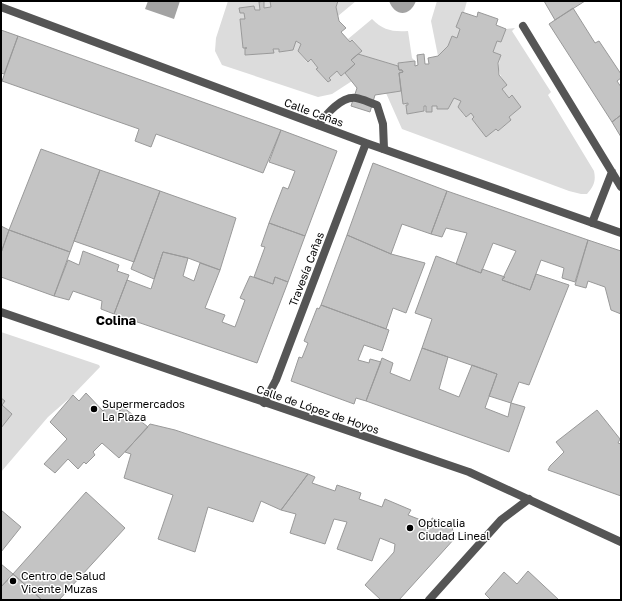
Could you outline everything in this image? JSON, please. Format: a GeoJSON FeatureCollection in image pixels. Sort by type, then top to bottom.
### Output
{"type":"FeatureCollection","features":[{"type":"Feature","properties":{"kind":"street","name":"Calle Cañas"},"geometry":{"type":"LineString","coordinates":[[1,7],[366,143],[621,233]]}},
{"type":"Feature","properties":{"kind":"street"},"geometry":{"type":"LineString","coordinates":[[523,26],[621,187]]}},
{"type":"Feature","properties":{"kind":"street"},"geometry":{"type":"LineString","coordinates":[[318,125],[330,110],[340,102],[354,98],[377,105],[383,124],[384,149]]}},
{"type":"Feature","properties":{"kind":"street","name":"Travesía Cañas"},"geometry":{"type":"LineString","coordinates":[[264,403],[276,380],[366,143]]}},
{"type":"Feature","properties":{"kind":"street"},"geometry":{"type":"LineString","coordinates":[[592,223],[612,172]]}},
{"type":"Feature","properties":{"kind":"street","name":"Calle de López de Hoyos"},"geometry":{"type":"LineString","coordinates":[[1,312],[469,472],[621,542]]}},
{"type":"Feature","properties":{"kind":"street"},"geometry":{"type":"LineString","coordinates":[[428,600],[501,520],[529,499]]}},
{"type":"Feature","properties":{"kind":"shaded area"},"geometry":{"type":"Polygon","coordinates":[[[148,1],[180,1],[174,19],[145,9],[148,1]]]}},
{"type":"Feature","properties":{"kind":"shaded area"},"geometry":{"type":"Polygon","coordinates":[[[228,1],[264,1],[259,2],[260,10],[255,10],[254,6],[239,8],[240,13],[244,13],[245,19],[240,19],[243,48],[247,48],[245,49],[246,55],[274,53],[273,49],[279,49],[279,52],[292,50],[296,41],[301,44],[298,51],[307,62],[311,59],[318,68],[316,69],[328,82],[330,80],[329,78],[337,71],[341,76],[345,73],[352,81],[332,94],[318,97],[222,65],[215,51],[216,38],[228,1]]]}},
{"type":"Feature","properties":{"kind":"shaded area"},"geometry":{"type":"Polygon","coordinates":[[[264,1],[270,1],[271,7],[264,8],[264,1]]]}},
{"type":"Feature","properties":{"kind":"shaded area"},"geometry":{"type":"Polygon","coordinates":[[[338,1],[356,1],[338,16],[336,7],[338,1]]]}},
{"type":"Feature","properties":{"kind":"shaded area"},"geometry":{"type":"Polygon","coordinates":[[[389,1],[416,1],[410,10],[402,13],[395,10],[389,1]]]}},
{"type":"Feature","properties":{"kind":"shaded area"},"geometry":{"type":"Polygon","coordinates":[[[437,1],[467,1],[464,12],[462,12],[456,27],[460,29],[457,38],[452,36],[448,46],[438,56],[431,21],[437,1]]]}},
{"type":"Feature","properties":{"kind":"shaded area"},"geometry":{"type":"Polygon","coordinates":[[[372,19],[380,26],[388,30],[408,31],[412,58],[415,61],[398,63],[398,66],[358,54],[362,51],[353,40],[350,42],[348,39],[372,19]]]}},
{"type":"Feature","properties":{"kind":"shaded area"},"geometry":{"type":"Polygon","coordinates":[[[515,28],[512,31],[551,92],[548,95],[594,171],[594,183],[587,194],[569,191],[402,129],[386,93],[401,91],[403,104],[408,103],[408,105],[406,105],[407,114],[424,111],[424,106],[426,106],[426,112],[432,112],[432,106],[437,106],[437,109],[448,109],[454,98],[461,101],[458,107],[465,117],[471,113],[474,117],[472,119],[486,136],[496,129],[498,131],[511,120],[509,117],[521,107],[512,96],[509,98],[502,89],[507,85],[499,71],[501,55],[493,52],[497,41],[501,42],[506,29],[515,28]]]}},
{"type":"Feature","properties":{"kind":"shaded area"},"geometry":{"type":"Polygon","coordinates":[[[1,332],[99,365],[100,367],[73,395],[48,417],[1,472],[1,332]]]}},
{"type":"Feature","properties":{"kind":"building"},"geometry":{"type":"Polygon","coordinates":[[[264,1],[264,8],[271,7],[270,1],[338,1],[336,7],[339,21],[346,28],[341,32],[350,42],[352,40],[362,51],[351,60],[355,64],[341,76],[337,71],[329,78],[331,80],[328,82],[316,69],[318,68],[311,59],[308,62],[298,51],[301,44],[296,41],[293,50],[279,52],[279,49],[273,49],[274,53],[245,55],[245,48],[243,48],[240,19],[245,19],[244,13],[240,13],[239,8],[254,6],[255,10],[260,10],[259,2],[264,1]]]}},
{"type":"Feature","properties":{"kind":"building"},"geometry":{"type":"Polygon","coordinates":[[[544,1],[585,1],[555,20],[544,1]]]}},
{"type":"Feature","properties":{"kind":"building"},"geometry":{"type":"Polygon","coordinates":[[[573,8],[595,43],[599,41],[621,74],[621,78],[617,81],[621,87],[621,115],[612,122],[549,24],[573,8]]]}},
{"type":"Feature","properties":{"kind":"building"},"geometry":{"type":"Polygon","coordinates":[[[462,12],[477,17],[478,12],[498,19],[496,25],[506,29],[501,42],[497,41],[493,52],[501,55],[498,63],[499,75],[507,85],[502,89],[509,98],[512,95],[521,107],[509,117],[511,120],[498,131],[496,129],[486,137],[472,119],[474,117],[471,113],[466,117],[458,107],[461,101],[454,98],[448,109],[437,109],[437,106],[432,106],[432,112],[426,112],[426,106],[424,106],[424,111],[407,114],[406,105],[408,105],[408,103],[403,104],[399,73],[403,72],[402,70],[399,70],[398,63],[415,61],[415,66],[418,65],[417,55],[424,54],[425,64],[429,64],[428,58],[438,56],[448,46],[452,36],[457,38],[460,29],[456,27],[462,12]]]}},
{"type":"Feature","properties":{"kind":"building"},"geometry":{"type":"Polygon","coordinates":[[[1,30],[18,36],[4,74],[1,73],[1,30]]]}},
{"type":"Feature","properties":{"kind":"building"},"geometry":{"type":"Polygon","coordinates":[[[18,36],[281,130],[263,173],[156,134],[151,147],[135,141],[139,129],[2,81],[18,36]]]}},
{"type":"Feature","properties":{"kind":"building"},"geometry":{"type":"Polygon","coordinates":[[[358,54],[398,66],[399,70],[402,70],[403,72],[399,73],[401,91],[375,95],[370,112],[351,106],[357,88],[345,73],[355,64],[351,60],[358,54]]]}},
{"type":"Feature","properties":{"kind":"building"},"geometry":{"type":"Polygon","coordinates":[[[621,115],[621,137],[612,122],[621,115]]]}},
{"type":"Feature","properties":{"kind":"building"},"geometry":{"type":"Polygon","coordinates":[[[281,130],[337,151],[305,236],[269,223],[283,187],[288,189],[295,171],[269,162],[281,130]]]}},
{"type":"Feature","properties":{"kind":"building"},"geometry":{"type":"Polygon","coordinates":[[[41,149],[100,170],[70,252],[9,230],[41,149]]]}},
{"type":"Feature","properties":{"kind":"building"},"geometry":{"type":"Polygon","coordinates":[[[373,163],[447,191],[431,234],[402,224],[391,254],[347,235],[373,163]]]}},
{"type":"Feature","properties":{"kind":"building"},"geometry":{"type":"Polygon","coordinates":[[[100,170],[160,191],[134,262],[74,241],[100,170]]]}},
{"type":"Feature","properties":{"kind":"building"},"geometry":{"type":"Polygon","coordinates":[[[160,191],[236,218],[220,270],[188,258],[163,252],[154,279],[131,269],[160,191]]]}},
{"type":"Feature","properties":{"kind":"building"},"geometry":{"type":"Polygon","coordinates":[[[447,191],[588,240],[575,282],[562,278],[564,268],[541,260],[530,290],[502,280],[516,251],[493,243],[481,273],[456,264],[467,233],[446,228],[442,237],[431,234],[447,191]]]}},
{"type":"Feature","properties":{"kind":"building"},"geometry":{"type":"Polygon","coordinates":[[[269,223],[305,236],[288,282],[275,277],[273,284],[254,277],[265,247],[261,246],[269,223]]]}},
{"type":"Feature","properties":{"kind":"building"},"geometry":{"type":"Polygon","coordinates":[[[1,226],[9,230],[1,253],[1,226]]]}},
{"type":"Feature","properties":{"kind":"building"},"geometry":{"type":"Polygon","coordinates":[[[9,230],[70,252],[54,296],[1,277],[1,253],[9,230]]]}},
{"type":"Feature","properties":{"kind":"building"},"geometry":{"type":"Polygon","coordinates":[[[347,235],[391,254],[425,263],[406,313],[393,308],[386,329],[321,305],[347,235]]]}},
{"type":"Feature","properties":{"kind":"building"},"geometry":{"type":"Polygon","coordinates":[[[588,240],[621,251],[621,314],[611,310],[605,287],[588,281],[586,288],[575,285],[588,240]]]}},
{"type":"Feature","properties":{"kind":"building"},"geometry":{"type":"Polygon","coordinates":[[[83,251],[119,265],[117,271],[129,275],[114,314],[101,309],[102,301],[73,291],[69,300],[54,296],[68,260],[79,265],[83,251]]]}},
{"type":"Feature","properties":{"kind":"building"},"geometry":{"type":"Polygon","coordinates":[[[163,252],[188,258],[183,276],[194,281],[200,263],[220,270],[205,308],[225,315],[222,322],[235,327],[245,300],[240,298],[250,276],[273,284],[275,277],[288,282],[257,363],[114,314],[127,280],[151,289],[163,252]]]}},
{"type":"Feature","properties":{"kind":"building"},"geometry":{"type":"Polygon","coordinates":[[[436,256],[481,273],[482,269],[505,277],[502,280],[530,290],[536,274],[569,285],[529,385],[519,382],[511,403],[489,396],[497,374],[422,348],[432,319],[415,313],[436,256]]]}},
{"type":"Feature","properties":{"kind":"building"},"geometry":{"type":"Polygon","coordinates":[[[321,305],[389,330],[382,351],[364,345],[358,360],[369,363],[370,359],[381,362],[366,401],[356,398],[354,404],[291,381],[299,357],[302,358],[308,343],[304,341],[317,308],[319,309],[321,305]]]}},
{"type":"Feature","properties":{"kind":"building"},"geometry":{"type":"Polygon","coordinates":[[[422,348],[448,357],[439,389],[459,397],[472,365],[497,374],[485,408],[508,417],[511,403],[525,407],[509,452],[366,401],[382,358],[393,363],[390,373],[410,381],[422,348]]]}},
{"type":"Feature","properties":{"kind":"building"},"geometry":{"type":"Polygon","coordinates":[[[86,393],[103,411],[111,404],[120,411],[123,407],[148,427],[119,458],[102,443],[93,452],[95,455],[86,464],[84,462],[78,469],[68,459],[55,473],[44,464],[67,439],[50,422],[73,395],[79,401],[86,393]]]}},
{"type":"Feature","properties":{"kind":"building"},"geometry":{"type":"Polygon","coordinates":[[[1,398],[5,401],[2,405],[12,414],[1,428],[1,398]]]}},
{"type":"Feature","properties":{"kind":"building"},"geometry":{"type":"Polygon","coordinates":[[[597,410],[620,439],[618,443],[621,444],[621,496],[548,470],[564,452],[556,442],[597,410]]]}},
{"type":"Feature","properties":{"kind":"building"},"geometry":{"type":"Polygon","coordinates":[[[150,424],[175,430],[308,474],[281,510],[261,501],[253,522],[208,507],[195,552],[158,539],[173,495],[124,478],[131,454],[125,452],[150,424]]]}},
{"type":"Feature","properties":{"kind":"building"},"geometry":{"type":"Polygon","coordinates":[[[308,474],[315,477],[312,483],[335,491],[337,485],[361,493],[359,499],[382,507],[385,499],[411,510],[408,515],[431,524],[432,518],[451,524],[455,538],[399,600],[381,600],[365,585],[394,552],[395,544],[380,538],[372,561],[337,549],[347,522],[334,519],[325,544],[290,533],[296,514],[281,510],[308,474]]]}},
{"type":"Feature","properties":{"kind":"building"},"geometry":{"type":"Polygon","coordinates":[[[86,492],[125,528],[59,600],[42,600],[13,574],[86,492]]]}},
{"type":"Feature","properties":{"kind":"building"},"geometry":{"type":"Polygon","coordinates":[[[1,510],[21,527],[1,552],[1,510]]]}},
{"type":"Feature","properties":{"kind":"building"},"geometry":{"type":"Polygon","coordinates":[[[1,564],[13,574],[1,587],[1,564]]]}},
{"type":"Feature","properties":{"kind":"building"},"geometry":{"type":"Polygon","coordinates":[[[528,571],[559,600],[491,600],[485,594],[504,572],[517,584],[528,571]]]}},
{"type":"Feature","properties":{"kind":"building","name":"Centro de Salud Vicente Muzas"},"geometry":{"type":"Polygon","coordinates":[[[13,574],[42,600],[1,600],[1,587],[13,574]]]}},
{"type":"Feature","properties":{"kind":"place","name":"Supermercados La Plaza"},"geometry":{"type":"Point","coordinates":[94,409]}},
{"type":"Feature","properties":{"kind":"place","name":"Opticalia Ciudad Lineal"},"geometry":{"type":"Point","coordinates":[410,528]}},
{"type":"Feature","properties":{"kind":"place","name":"Centro de Salud Vicente Muzas"},"geometry":{"type":"Point","coordinates":[13,581]}},
{"type":"Feature","properties":{"kind":"district","name":"Colina"},"geometry":{"type":"Point","coordinates":[116,320]}}]}
